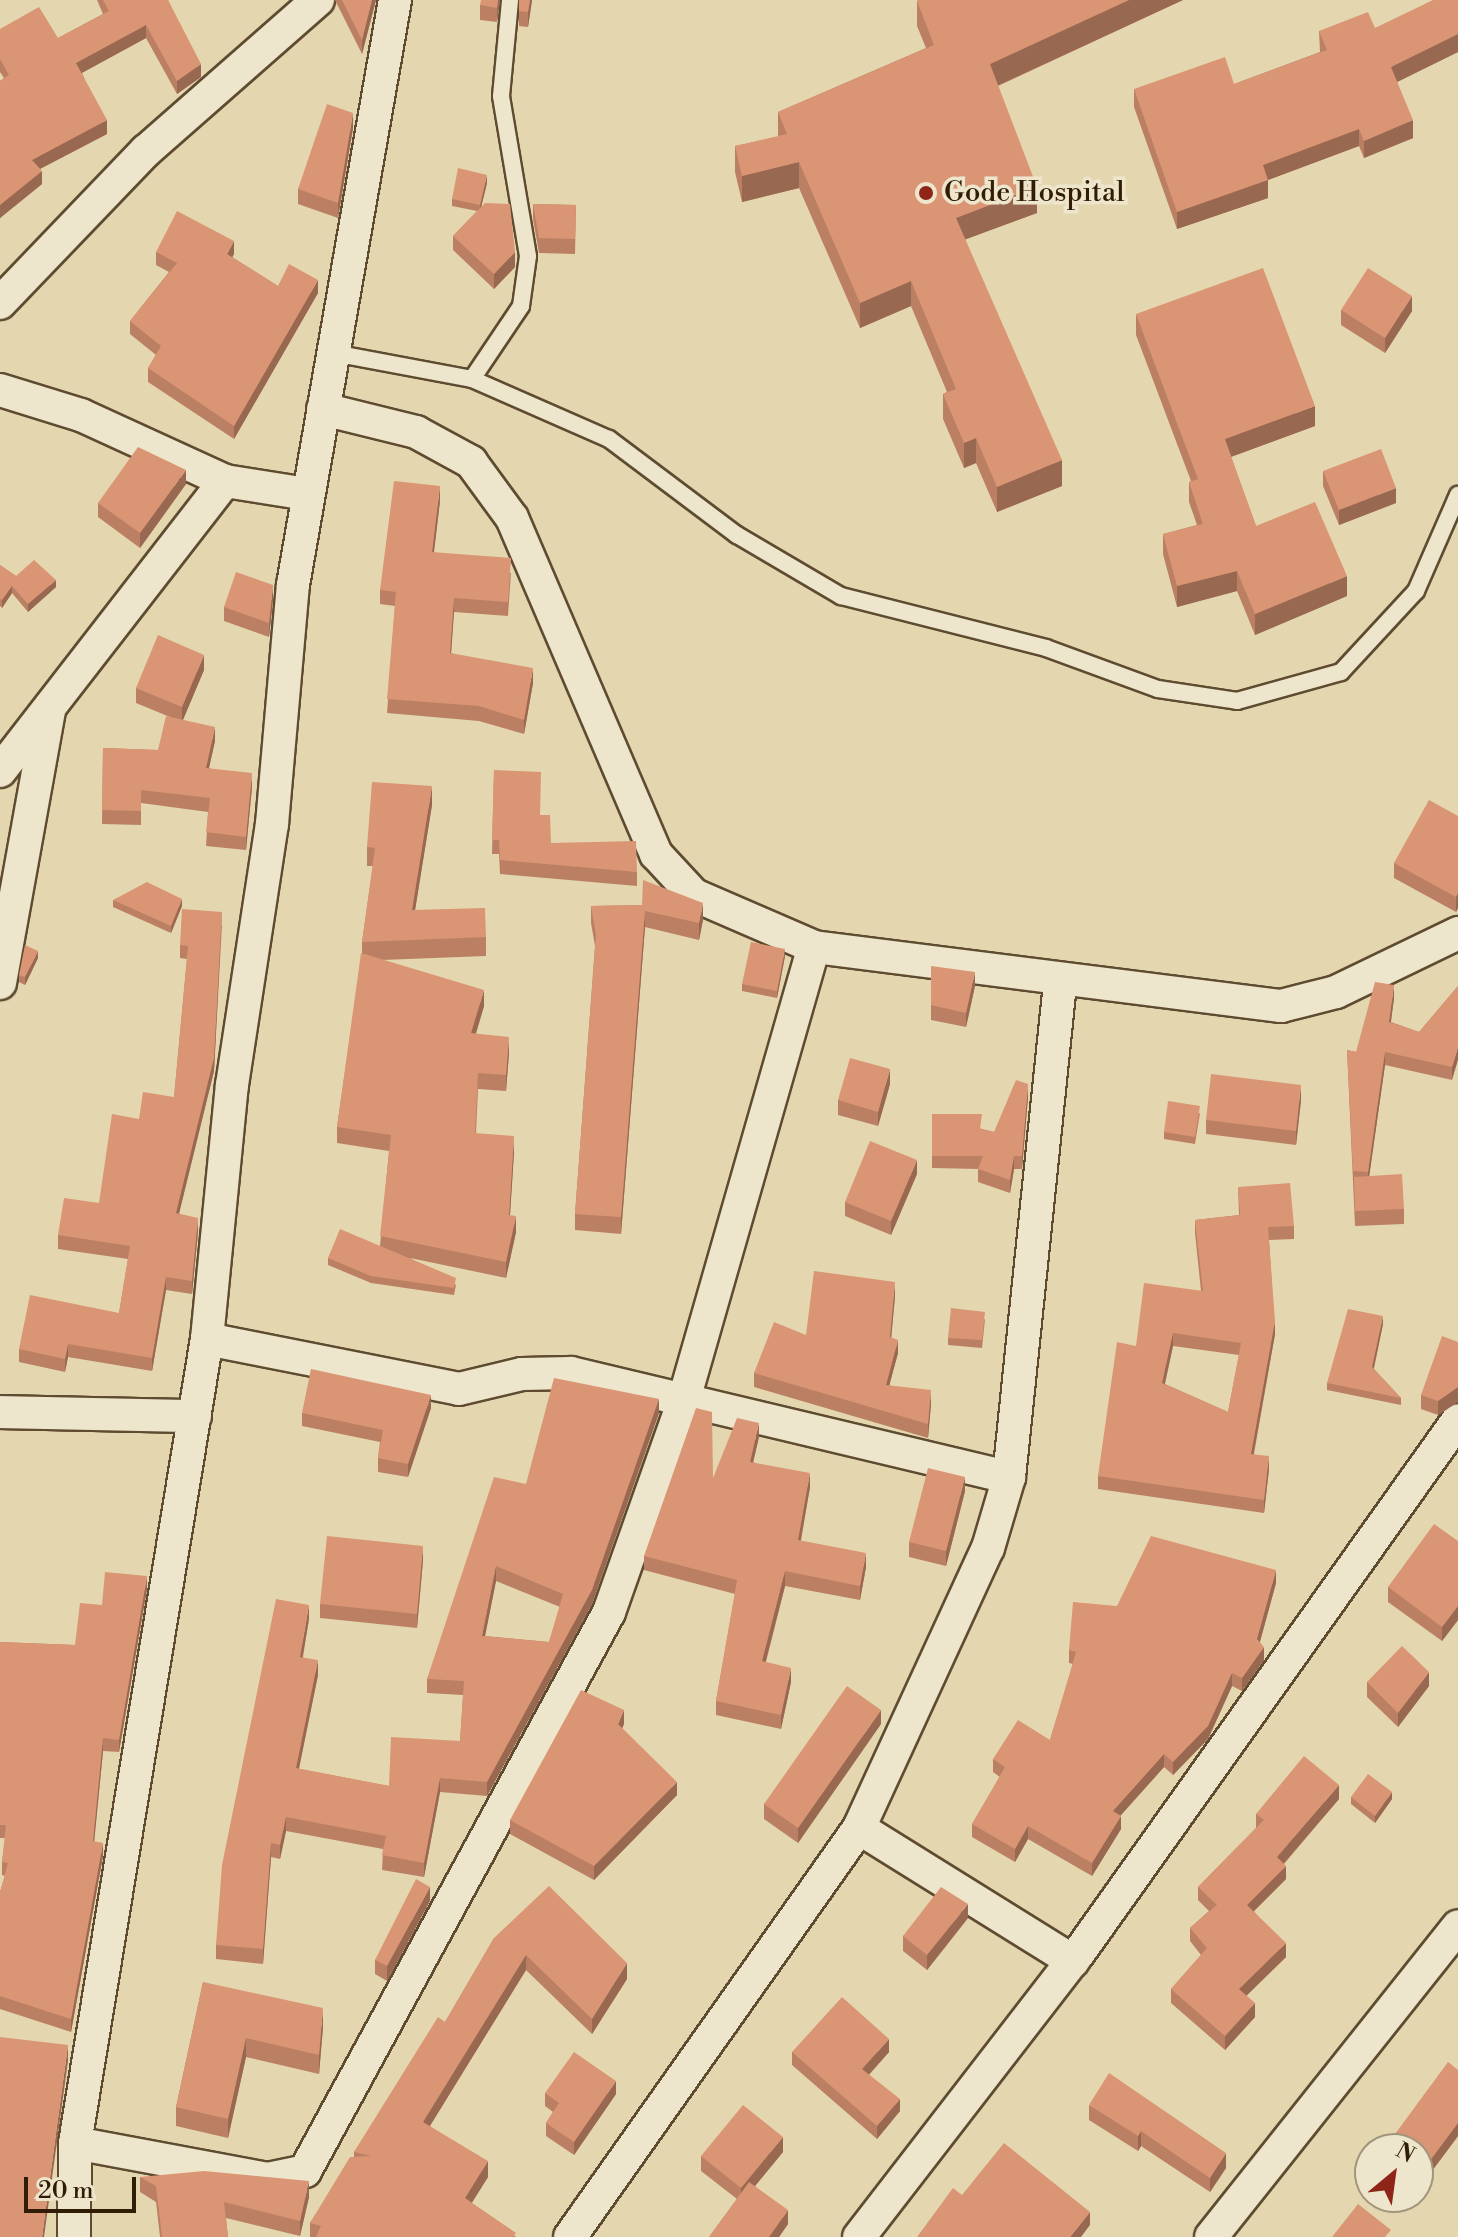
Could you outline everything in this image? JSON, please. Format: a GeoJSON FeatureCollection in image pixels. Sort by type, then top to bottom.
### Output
{"type":"FeatureCollection","features":[{"type":"Feature","properties":{"kind":"street"},"geometry":{"type":"LineString","coordinates":[[0,303],[146,151],[318,0]]}},
{"type":"Feature","properties":{"kind":"street"},"geometry":{"type":"LineString","coordinates":[[74,2237],[75,2143],[207,1339],[307,494],[395,0]]}},
{"type":"Feature","properties":{"kind":"street"},"geometry":{"type":"LineString","coordinates":[[0,390],[81,415],[225,481],[307,494]]}},
{"type":"Feature","properties":{"kind":"street"},"geometry":{"type":"LineString","coordinates":[[323,409],[416,432],[471,462],[512,518],[656,854],[694,895],[814,947],[1060,982],[1281,1006],[1336,992],[1458,933]]}},
{"type":"Feature","properties":{"kind":"street"},"geometry":{"type":"LineString","coordinates":[[0,771],[225,481]]}},
{"type":"Feature","properties":{"kind":"street"},"geometry":{"type":"LineString","coordinates":[[0,983],[49,708]]}},
{"type":"Feature","properties":{"kind":"street"},"geometry":{"type":"LineString","coordinates":[[75,2143],[268,2179],[305,2171],[609,1612],[683,1403],[814,947]]}},
{"type":"Feature","properties":{"kind":"street"},"geometry":{"type":"LineString","coordinates":[[570,2237],[859,1828],[988,1548],[1009,1477],[1060,982]]}},
{"type":"Feature","properties":{"kind":"street"},"geometry":{"type":"LineString","coordinates":[[207,1339],[459,1389],[522,1374],[571,1373],[683,1403],[1009,1477]]}},
{"type":"Feature","properties":{"kind":"street"},"geometry":{"type":"LineString","coordinates":[[0,1412],[195,1416]]}},
{"type":"Feature","properties":{"kind":"street"},"geometry":{"type":"LineString","coordinates":[[859,2237],[1073,1961],[1458,1420]]}},
{"type":"Feature","properties":{"kind":"street"},"geometry":{"type":"LineString","coordinates":[[859,1828],[1073,1961]]}},
{"type":"Feature","properties":{"kind":"street"},"geometry":{"type":"LineString","coordinates":[[1211,2237],[1458,1926]]}},
{"type":"Feature","properties":{"kind":"lane"},"geometry":{"type":"LineString","coordinates":[[472,379],[521,306],[528,256],[501,96],[510,0]]}},
{"type":"Feature","properties":{"kind":"lane"},"geometry":{"type":"LineString","coordinates":[[334,353],[472,379],[609,439],[737,535],[841,596],[1046,648],[1158,689],[1237,701],[1341,672],[1416,591],[1458,495]]}},
{"type":"Feature","properties":{"kind":"building"},"geometry":{"type":"Polygon","coordinates":[[[103,0],[168,0],[201,64],[177,81],[146,25],[76,63],[107,120],[32,160],[42,171],[0,205],[0,81],[9,75],[0,59],[0,29],[39,7],[58,38],[109,11],[103,0]]]}},
{"type":"Feature","properties":{"kind":"building"},"geometry":{"type":"Polygon","coordinates":[[[342,0],[372,0],[362,40],[342,0]]]}},
{"type":"Feature","properties":{"kind":"building"},"geometry":{"type":"Polygon","coordinates":[[[481,0],[498,0],[497,8],[480,5],[481,0]]]}},
{"type":"Feature","properties":{"kind":"building"},"geometry":{"type":"Polygon","coordinates":[[[519,0],[530,0],[528,12],[519,11],[519,0]]]}},
{"type":"Feature","properties":{"kind":"building"},"geometry":{"type":"Polygon","coordinates":[[[919,0],[1129,0],[990,64],[1037,187],[956,218],[1062,460],[997,487],[976,438],[964,443],[943,394],[956,389],[911,281],[860,303],[799,162],[742,176],[735,146],[787,134],[778,112],[934,45],[919,0]]]}},
{"type":"Feature","properties":{"kind":"building"},"geometry":{"type":"Polygon","coordinates":[[[1433,0],[1458,0],[1458,34],[1391,67],[1413,120],[1364,141],[1359,129],[1263,165],[1268,180],[1177,212],[1134,89],[1225,57],[1234,84],[1327,50],[1319,31],[1368,12],[1375,28],[1433,0]]]}},
{"type":"Feature","properties":{"kind":"building"},"geometry":{"type":"Polygon","coordinates":[[[327,104],[353,113],[338,203],[298,189],[327,104]]]}},
{"type":"Feature","properties":{"kind":"building"},"geometry":{"type":"Polygon","coordinates":[[[458,168],[487,175],[480,205],[452,199],[458,168]]]}},
{"type":"Feature","properties":{"kind":"building"},"geometry":{"type":"Polygon","coordinates":[[[485,203],[510,204],[515,252],[494,274],[453,236],[485,203]]]}},
{"type":"Feature","properties":{"kind":"building"},"geometry":{"type":"Polygon","coordinates":[[[533,204],[576,205],[575,239],[539,238],[533,204]]]}},
{"type":"Feature","properties":{"kind":"building"},"geometry":{"type":"Polygon","coordinates":[[[177,211],[234,241],[227,254],[278,286],[289,264],[318,280],[234,426],[148,368],[161,346],[130,321],[177,263],[156,252],[177,211]]]}},
{"type":"Feature","properties":{"kind":"building"},"geometry":{"type":"Polygon","coordinates":[[[1263,268],[1315,406],[1225,439],[1256,526],[1315,502],[1347,576],[1255,614],[1237,571],[1177,586],[1163,534],[1203,524],[1189,482],[1198,479],[1136,314],[1263,268]]]}},
{"type":"Feature","properties":{"kind":"building"},"geometry":{"type":"Polygon","coordinates":[[[1368,268],[1412,296],[1385,338],[1341,310],[1368,268]]]}},
{"type":"Feature","properties":{"kind":"building"},"geometry":{"type":"Polygon","coordinates":[[[138,447],[186,470],[140,533],[98,503],[138,447]]]}},
{"type":"Feature","properties":{"kind":"building"},"geometry":{"type":"Polygon","coordinates":[[[1381,449],[1396,488],[1339,510],[1323,471],[1381,449]]]}},
{"type":"Feature","properties":{"kind":"building"},"geometry":{"type":"Polygon","coordinates":[[[394,481],[440,486],[432,552],[511,558],[508,602],[454,598],[450,653],[533,668],[524,720],[479,706],[387,699],[396,592],[380,590],[394,481]]]}},
{"type":"Feature","properties":{"kind":"building"},"geometry":{"type":"Polygon","coordinates":[[[34,560],[56,580],[28,604],[12,586],[0,599],[0,565],[16,576],[34,560]]]}},
{"type":"Feature","properties":{"kind":"building"},"geometry":{"type":"Polygon","coordinates":[[[236,572],[273,585],[269,623],[224,607],[236,572]]]}},
{"type":"Feature","properties":{"kind":"building"},"geometry":{"type":"Polygon","coordinates":[[[158,635],[204,655],[182,707],[136,688],[158,635]]]}},
{"type":"Feature","properties":{"kind":"building"},"geometry":{"type":"Polygon","coordinates":[[[166,716],[215,727],[206,768],[252,773],[246,837],[206,832],[210,798],[141,790],[141,811],[102,810],[103,748],[158,750],[166,716]]]}},
{"type":"Feature","properties":{"kind":"building"},"geometry":{"type":"Polygon","coordinates":[[[494,770],[541,772],[540,815],[550,815],[551,843],[636,841],[637,872],[500,860],[499,840],[492,840],[494,770]]]}},
{"type":"Feature","properties":{"kind":"building"},"geometry":{"type":"Polygon","coordinates":[[[372,782],[432,786],[412,910],[485,908],[486,937],[362,942],[375,848],[367,847],[372,782]]]}},
{"type":"Feature","properties":{"kind":"building"},"geometry":{"type":"Polygon","coordinates":[[[1429,800],[1458,816],[1456,897],[1394,863],[1429,800]]]}},
{"type":"Feature","properties":{"kind":"building"},"geometry":{"type":"Polygon","coordinates":[[[643,880],[703,903],[699,923],[645,911],[621,1217],[575,1214],[596,935],[591,906],[642,905],[643,880]]]}},
{"type":"Feature","properties":{"kind":"building"},"geometry":{"type":"Polygon","coordinates":[[[147,882],[182,899],[171,926],[113,900],[147,882]]]}},
{"type":"Feature","properties":{"kind":"building"},"geometry":{"type":"Polygon","coordinates":[[[182,909],[222,912],[214,1058],[176,1213],[198,1218],[192,1281],[166,1277],[152,1358],[68,1344],[65,1359],[19,1349],[30,1295],[119,1313],[130,1246],[58,1235],[64,1198],[99,1203],[112,1114],[139,1119],[143,1092],[174,1097],[188,946],[180,945],[182,909]]]}},
{"type":"Feature","properties":{"kind":"building"},"geometry":{"type":"Polygon","coordinates":[[[751,942],[785,949],[777,991],[742,984],[751,942]]]}},
{"type":"Feature","properties":{"kind":"building"},"geometry":{"type":"Polygon","coordinates":[[[25,945],[38,951],[25,977],[19,975],[25,945]]]}},
{"type":"Feature","properties":{"kind":"building"},"geometry":{"type":"Polygon","coordinates":[[[361,953],[484,990],[471,1033],[509,1037],[506,1075],[478,1073],[475,1133],[514,1136],[509,1215],[516,1216],[506,1262],[380,1236],[391,1135],[337,1127],[361,953]]]}},
{"type":"Feature","properties":{"kind":"building"},"geometry":{"type":"Polygon","coordinates":[[[931,966],[975,972],[966,1013],[931,1005],[931,966]]]}},
{"type":"Feature","properties":{"kind":"building"},"geometry":{"type":"Polygon","coordinates":[[[1375,982],[1394,985],[1389,1022],[1419,1032],[1458,986],[1458,1047],[1452,1067],[1385,1052],[1368,1172],[1353,1171],[1347,1050],[1356,1052],[1375,982]]]}},
{"type":"Feature","properties":{"kind":"building"},"geometry":{"type":"Polygon","coordinates":[[[850,1058],[890,1069],[878,1112],[838,1100],[850,1058]]]}},
{"type":"Feature","properties":{"kind":"building"},"geometry":{"type":"Polygon","coordinates":[[[1211,1074],[1301,1085],[1296,1131],[1206,1120],[1211,1074]]]}},
{"type":"Feature","properties":{"kind":"building"},"geometry":{"type":"Polygon","coordinates":[[[1016,1080],[1028,1084],[1022,1156],[1014,1156],[1010,1180],[978,1169],[983,1156],[932,1156],[932,1114],[982,1114],[980,1129],[994,1132],[1016,1080]]]}},
{"type":"Feature","properties":{"kind":"building"},"geometry":{"type":"Polygon","coordinates":[[[1168,1101],[1200,1106],[1195,1137],[1164,1132],[1168,1101]]]}},
{"type":"Feature","properties":{"kind":"building"},"geometry":{"type":"Polygon","coordinates":[[[870,1141],[917,1160],[891,1221],[845,1202],[870,1141]]]}},
{"type":"Feature","properties":{"kind":"building"},"geometry":{"type":"Polygon","coordinates":[[[1402,1174],[1404,1209],[1355,1211],[1354,1177],[1402,1174]]]}},
{"type":"Feature","properties":{"kind":"building"},"geometry":{"type":"Polygon","coordinates":[[[1290,1183],[1294,1226],[1268,1227],[1275,1321],[1251,1454],[1269,1456],[1264,1500],[1098,1476],[1117,1342],[1136,1346],[1144,1283],[1203,1291],[1195,1220],[1240,1215],[1238,1187],[1290,1183]],[[1173,1333],[1162,1383],[1228,1412],[1241,1343],[1173,1333]]]}},
{"type":"Feature","properties":{"kind":"building"},"geometry":{"type":"Polygon","coordinates":[[[340,1229],[456,1278],[454,1288],[371,1276],[328,1258],[340,1229]]]}},
{"type":"Feature","properties":{"kind":"building"},"geometry":{"type":"Polygon","coordinates":[[[814,1271],[895,1282],[890,1337],[898,1340],[886,1385],[931,1390],[928,1424],[754,1373],[774,1322],[806,1335],[814,1271]]]}},
{"type":"Feature","properties":{"kind":"building"},"geometry":{"type":"Polygon","coordinates":[[[951,1308],[985,1312],[982,1340],[948,1338],[951,1308]]]}},
{"type":"Feature","properties":{"kind":"building"},"geometry":{"type":"Polygon","coordinates":[[[1348,1309],[1383,1316],[1372,1367],[1401,1398],[1327,1383],[1348,1309]]]}},
{"type":"Feature","properties":{"kind":"building"},"geometry":{"type":"Polygon","coordinates":[[[1442,1336],[1458,1342],[1458,1387],[1438,1401],[1421,1395],[1442,1336]]]}},
{"type":"Feature","properties":{"kind":"building"},"geometry":{"type":"Polygon","coordinates":[[[311,1369],[431,1395],[408,1464],[378,1458],[383,1430],[302,1413],[311,1369]]]}},
{"type":"Feature","properties":{"kind":"building"},"geometry":{"type":"Polygon","coordinates":[[[554,1378],[659,1399],[592,1590],[487,1782],[440,1778],[424,1863],[382,1855],[386,1836],[286,1817],[280,1845],[271,1843],[263,1949],[216,1945],[222,1865],[276,1599],[309,1605],[300,1657],[318,1660],[296,1768],[389,1786],[391,1737],[460,1741],[464,1681],[427,1679],[494,1477],[526,1484],[554,1378]],[[496,1566],[482,1636],[549,1642],[563,1594],[496,1566]]]}},
{"type":"Feature","properties":{"kind":"building"},"geometry":{"type":"Polygon","coordinates":[[[696,1408],[712,1412],[713,1478],[737,1418],[759,1423],[750,1462],[810,1473],[798,1540],[866,1553],[860,1586],[785,1571],[762,1661],[791,1668],[781,1715],[716,1701],[737,1580],[644,1556],[696,1408]]]}},
{"type":"Feature","properties":{"kind":"building"},"geometry":{"type":"Polygon","coordinates":[[[928,1468],[965,1477],[946,1551],[909,1542],[928,1468]]]}},
{"type":"Feature","properties":{"kind":"building"},"geometry":{"type":"Polygon","coordinates":[[[1434,1524],[1458,1541],[1458,1606],[1442,1627],[1388,1587],[1434,1524]]]}},
{"type":"Feature","properties":{"kind":"building"},"geometry":{"type":"Polygon","coordinates":[[[327,1536],[423,1546],[417,1614],[320,1604],[327,1536]]]}},
{"type":"Feature","properties":{"kind":"building"},"geometry":{"type":"Polygon","coordinates":[[[1151,1536],[1276,1570],[1257,1639],[1264,1647],[1242,1678],[1232,1673],[1208,1726],[1173,1762],[1164,1754],[1113,1811],[1121,1816],[1092,1863],[1028,1826],[1015,1849],[972,1824],[1005,1767],[993,1759],[1018,1720],[1050,1740],[1076,1652],[1069,1650],[1073,1602],[1117,1606],[1151,1536]]]}},
{"type":"Feature","properties":{"kind":"building"},"geometry":{"type":"Polygon","coordinates":[[[105,1572],[147,1576],[119,1740],[103,1738],[93,1841],[103,1843],[71,2019],[0,1996],[0,1892],[8,1863],[2,1862],[6,1825],[0,1825],[0,1642],[75,1645],[80,1603],[102,1605],[105,1572]]]}},
{"type":"Feature","properties":{"kind":"building"},"geometry":{"type":"Polygon","coordinates":[[[1402,1646],[1429,1672],[1398,1713],[1367,1682],[1402,1646]]]}},
{"type":"Feature","properties":{"kind":"building"},"geometry":{"type":"Polygon","coordinates":[[[847,1686],[881,1710],[798,1828],[764,1804],[847,1686]]]}},
{"type":"Feature","properties":{"kind":"building"},"geometry":{"type":"Polygon","coordinates":[[[581,1690],[624,1710],[618,1724],[677,1782],[594,1866],[510,1820],[581,1690]]]}},
{"type":"Feature","properties":{"kind":"building"},"geometry":{"type":"Polygon","coordinates":[[[1304,1756],[1339,1785],[1277,1857],[1286,1866],[1247,1905],[1286,1943],[1239,1989],[1255,2003],[1225,2036],[1171,1989],[1207,1948],[1190,1928],[1217,1905],[1198,1887],[1264,1820],[1256,1814],[1304,1756]]]}},
{"type":"Feature","properties":{"kind":"building"},"geometry":{"type":"Polygon","coordinates":[[[1368,1774],[1392,1792],[1375,1816],[1351,1797],[1368,1774]]]}},
{"type":"Feature","properties":{"kind":"building"},"geometry":{"type":"Polygon","coordinates":[[[416,1879],[430,1887],[387,1966],[375,1960],[416,1879]]]}},
{"type":"Feature","properties":{"kind":"building"},"geometry":{"type":"Polygon","coordinates":[[[549,1886],[627,1963],[592,2019],[526,1955],[423,2122],[488,2161],[465,2198],[516,2233],[513,2237],[316,2237],[321,2226],[310,2223],[350,2157],[371,2156],[354,2152],[438,2017],[445,2022],[494,1938],[549,1886]]]}},
{"type":"Feature","properties":{"kind":"building"},"geometry":{"type":"Polygon","coordinates":[[[941,1887],[968,1904],[927,1955],[903,1936],[941,1887]]]}},
{"type":"Feature","properties":{"kind":"building"},"geometry":{"type":"Polygon","coordinates":[[[203,1982],[323,2008],[319,2055],[246,2038],[228,2119],[176,2107],[203,1982]]]}},
{"type":"Feature","properties":{"kind":"building"},"geometry":{"type":"Polygon","coordinates":[[[842,1997],[889,2039],[862,2069],[900,2099],[877,2126],[792,2052],[842,1997]]]}},
{"type":"Feature","properties":{"kind":"building"},"geometry":{"type":"Polygon","coordinates":[[[0,2037],[68,2045],[42,2237],[0,2237],[0,2037]]]}},
{"type":"Feature","properties":{"kind":"building"},"geometry":{"type":"Polygon","coordinates":[[[574,2052],[616,2081],[574,2142],[546,2123],[559,2103],[545,2093],[574,2052]]]}},
{"type":"Feature","properties":{"kind":"building"},"geometry":{"type":"Polygon","coordinates":[[[1448,2062],[1458,2070],[1458,2123],[1434,2155],[1434,2133],[1396,2133],[1448,2062]]]}},
{"type":"Feature","properties":{"kind":"building"},"geometry":{"type":"Polygon","coordinates":[[[1109,2073],[1226,2153],[1210,2178],[1141,2131],[1138,2136],[1089,2105],[1109,2073]]]}},
{"type":"Feature","properties":{"kind":"building"},"geometry":{"type":"Polygon","coordinates":[[[743,2105],[783,2137],[741,2188],[701,2156],[743,2105]]]}},
{"type":"Feature","properties":{"kind":"building"},"geometry":{"type":"Polygon","coordinates":[[[1004,2143],[1090,2212],[1070,2237],[917,2237],[953,2188],[962,2195],[1004,2143]]]}},
{"type":"Feature","properties":{"kind":"building"},"geometry":{"type":"Polygon","coordinates":[[[204,2171],[309,2181],[300,2221],[224,2202],[228,2237],[162,2237],[156,2186],[140,2177],[204,2171]]]}},
{"type":"Feature","properties":{"kind":"building"},"geometry":{"type":"Polygon","coordinates":[[[749,2182],[788,2210],[769,2237],[709,2237],[749,2182]]]}},
{"type":"Feature","properties":{"kind":"building"},"geometry":{"type":"Polygon","coordinates":[[[1354,2209],[1354,2213],[1369,2213],[1391,2230],[1385,2237],[1332,2237],[1354,2209]]]}},
{"type":"Feature","properties":{"kind":"place","name":"Gode Hospital"},"geometry":{"type":"Point","coordinates":[926,193]}}]}
